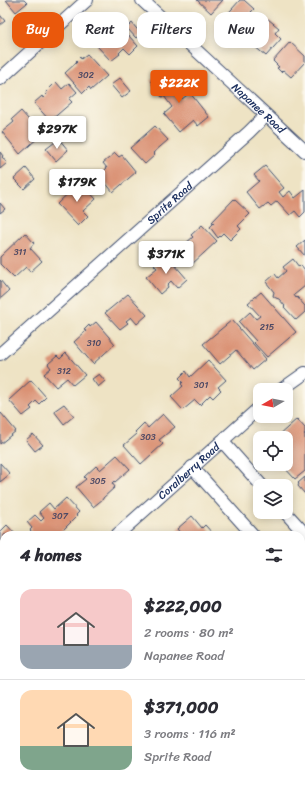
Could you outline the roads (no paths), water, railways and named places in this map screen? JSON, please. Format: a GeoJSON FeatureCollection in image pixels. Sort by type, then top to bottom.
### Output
{"type":"FeatureCollection","features":[{"type":"Feature","properties":{"kind":"street"},"geometry":{"type":"LineString","coordinates":[[0,79],[87,0]]}},
{"type":"Feature","properties":{"kind":"street","name":"Napanee Road"},"geometry":{"type":"LineString","coordinates":[[142,0],[305,152]]}},
{"type":"Feature","properties":{"kind":"street","name":"Sprite Road"},"geometry":{"type":"LineString","coordinates":[[0,354],[266,116]]}},
{"type":"Feature","properties":{"kind":"street"},"geometry":{"type":"LineString","coordinates":[[290,383],[304,373]]}},
{"type":"Feature","properties":{"kind":"street","name":"Coralberry Road"},"geometry":{"type":"LineString","coordinates":[[121,531],[253,413]]}},
{"type":"Feature","properties":{"kind":"street"},"geometry":{"type":"LineString","coordinates":[[222,441],[256,479]]}},
{"type":"Feature","properties":{"kind":"street"},"geometry":{"type":"LineString","coordinates":[[192,467],[249,531]]}},
{"type":"Feature","properties":{"kind":"street"},"geometry":{"type":"LineString","coordinates":[[291,519],[302,531]]}}]}
